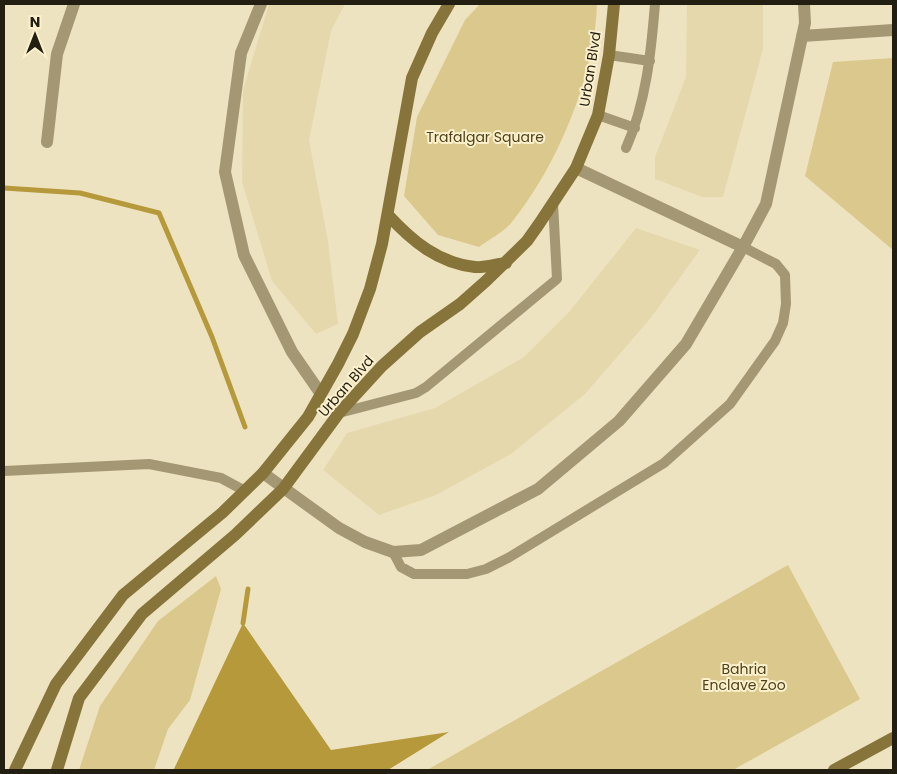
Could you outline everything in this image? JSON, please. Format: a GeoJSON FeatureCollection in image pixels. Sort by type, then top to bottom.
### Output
{"type":"FeatureCollection","features":[{"type":"Feature","properties":{"kind":"street"},"geometry":{"type":"LineString","coordinates":[[47,142],[57,54],[74,4]]}},
{"type":"Feature","properties":{"kind":"street"},"geometry":{"type":"LineString","coordinates":[[261,4],[241,53],[225,172],[244,255],[292,352],[321,394]]}},
{"type":"Feature","properties":{"kind":"street","name":"Urban Blvd"},"geometry":{"type":"LineString","coordinates":[[16,770],[56,684],[122,595],[222,513],[263,473],[308,417],[353,334],[370,289],[388,214],[412,78],[432,33],[449,4]]}},
{"type":"Feature","properties":{"kind":"street","name":"Urban Blvd"},"geometry":{"type":"LineString","coordinates":[[57,770],[79,698],[142,614],[235,535],[283,489],[339,413],[382,366],[420,332],[460,304],[526,241],[576,168],[598,115],[609,56],[614,4]]}},
{"type":"Feature","properties":{"kind":"street"},"geometry":{"type":"LineString","coordinates":[[263,473],[339,528],[365,542],[393,552],[421,550],[538,489],[619,421],[686,344],[766,204],[805,23],[804,4]]}},
{"type":"Feature","properties":{"kind":"street"},"geometry":{"type":"LineString","coordinates":[[802,36],[893,30]]}},
{"type":"Feature","properties":{"kind":"street"},"geometry":{"type":"LineString","coordinates":[[576,168],[743,247]]}},
{"type":"Feature","properties":{"kind":"street"},"geometry":{"type":"LineString","coordinates":[[388,214],[408,237],[439,258],[476,267],[506,262]]}},
{"type":"Feature","properties":{"kind":"street"},"geometry":{"type":"LineString","coordinates":[[834,770],[893,738]]}},
{"type":"Feature","properties":{"kind":"lane"},"geometry":{"type":"LineString","coordinates":[[626,148],[635,128],[650,61],[655,4]]}},
{"type":"Feature","properties":{"kind":"lane"},"geometry":{"type":"LineString","coordinates":[[609,56],[650,61]]}},
{"type":"Feature","properties":{"kind":"lane"},"geometry":{"type":"LineString","coordinates":[[598,115],[635,128]]}},
{"type":"Feature","properties":{"kind":"lane"},"geometry":{"type":"LineString","coordinates":[[339,413],[416,393],[426,388],[558,279],[553,203]]}},
{"type":"Feature","properties":{"kind":"lane"},"geometry":{"type":"LineString","coordinates":[[393,552],[402,567],[414,574],[467,574],[486,569],[516,553],[664,463],[730,404],[775,341],[782,323],[786,304],[785,275],[776,264],[743,247]]}},
{"type":"Feature","properties":{"kind":"lane"},"geometry":{"type":"LineString","coordinates":[[4,471],[150,464],[220,478],[244,491]]}},
{"type":"Feature","properties":{"kind":"shaded area"},"geometry":{"type":"Polygon","coordinates":[[[269,4],[345,4],[331,31],[309,140],[328,241],[338,324],[316,334],[272,281],[242,182],[243,90],[269,4]]]}},
{"type":"Feature","properties":{"kind":"shaded area"},"geometry":{"type":"Polygon","coordinates":[[[687,4],[763,4],[763,49],[723,197],[702,197],[655,179],[655,157],[686,77],[687,4]]]}},
{"type":"Feature","properties":{"kind":"shaded area"},"geometry":{"type":"Polygon","coordinates":[[[636,228],[700,250],[650,319],[585,394],[511,454],[436,495],[379,515],[323,470],[347,433],[435,408],[524,357],[569,312],[636,228]]]}},
{"type":"Feature","properties":{"kind":"shaded area"},"geometry":{"type":"Polygon","coordinates":[[[243,623],[331,750],[449,732],[388,770],[175,770],[243,623]]]}},
{"type":"Feature","properties":{"kind":"green space","name":"Trafalgar Square"},"geometry":{"type":"Polygon","coordinates":[[[480,4],[597,4],[595,32],[589,61],[571,119],[558,147],[528,200],[509,226],[479,247],[438,235],[404,196],[417,117],[465,20],[480,4]]]}},
{"type":"Feature","properties":{"kind":"green space"},"geometry":{"type":"Polygon","coordinates":[[[893,58],[893,250],[805,176],[833,62],[893,58]]]}},
{"type":"Feature","properties":{"kind":"green space","name":"Bahria Enclave Zoo"},"geometry":{"type":"Polygon","coordinates":[[[788,565],[860,699],[733,770],[427,770],[788,565]]]}},
{"type":"Feature","properties":{"kind":"green space"},"geometry":{"type":"Polygon","coordinates":[[[216,576],[221,589],[190,700],[168,729],[154,770],[79,770],[100,706],[158,621],[216,576]]]}},
{"type":"Feature","properties":{"kind":"waterway"},"geometry":{"type":"LineString","coordinates":[[4,188],[80,193],[159,213],[212,337],[245,427]]}},
{"type":"Feature","properties":{"kind":"waterway"},"geometry":{"type":"LineString","coordinates":[[243,623],[248,589]]}}]}
